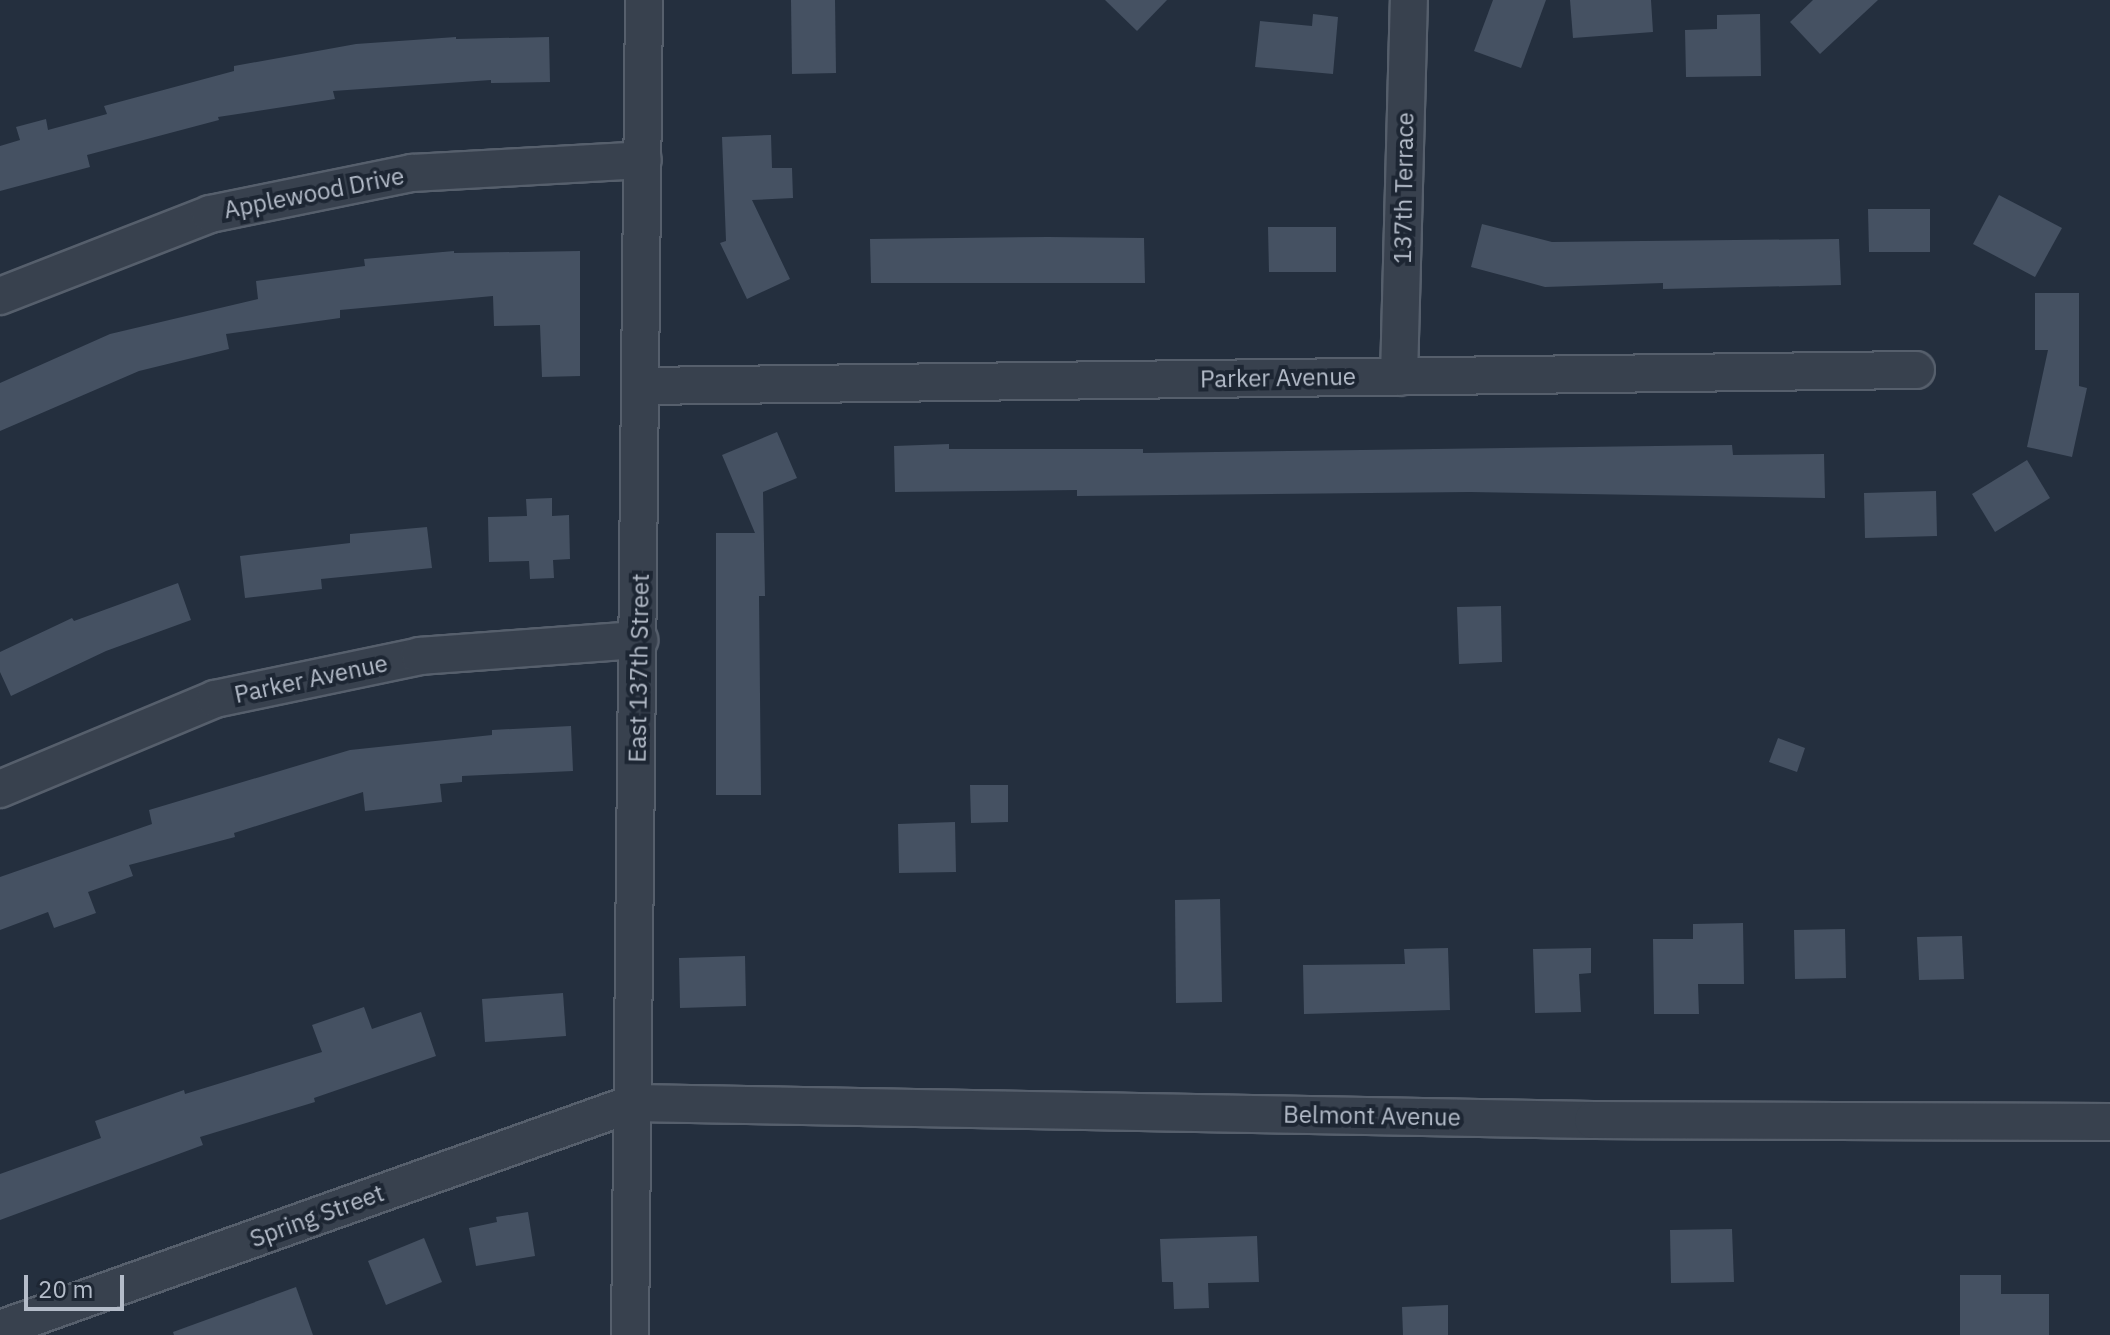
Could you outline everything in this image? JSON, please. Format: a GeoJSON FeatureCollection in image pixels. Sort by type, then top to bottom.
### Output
{"type":"FeatureCollection","features":[{"type":"Feature","properties":{"kind":"street","name":"East 137th Street"},"geometry":{"type":"LineString","coordinates":[[630,1335],[644,0]]}},
{"type":"Feature","properties":{"kind":"street","name":"137th Terrace"},"geometry":{"type":"LineString","coordinates":[[1399,377],[1409,0]]}},
{"type":"Feature","properties":{"kind":"street","name":"Applewood Drive"},"geometry":{"type":"LineString","coordinates":[[0,296],[210,214],[412,173],[643,160]]}},
{"type":"Feature","properties":{"kind":"street","name":"Parker Avenue"},"geometry":{"type":"LineString","coordinates":[[641,386],[1916,370]]}},
{"type":"Feature","properties":{"kind":"street","name":"Parker Avenue"},"geometry":{"type":"LineString","coordinates":[[0,789],[215,699],[420,656],[639,640]]}},
{"type":"Feature","properties":{"kind":"street","name":"Belmont Avenue"},"geometry":{"type":"LineString","coordinates":[[634,1103],[1577,1120],[2110,1122]]}},
{"type":"Feature","properties":{"kind":"street","name":"Spring Street"},"geometry":{"type":"LineString","coordinates":[[0,1329],[634,1103]]}},
{"type":"Feature","properties":{"kind":"building"},"geometry":{"type":"Polygon","coordinates":[[[791,0],[835,0],[836,73],[792,74],[791,0]]]}},
{"type":"Feature","properties":{"kind":"building"},"geometry":{"type":"Polygon","coordinates":[[[1105,0],[1167,0],[1137,31],[1105,0]]]}},
{"type":"Feature","properties":{"kind":"building"},"geometry":{"type":"Polygon","coordinates":[[[1493,0],[1546,0],[1521,68],[1474,51],[1493,0]]]}},
{"type":"Feature","properties":{"kind":"building"},"geometry":{"type":"Polygon","coordinates":[[[1570,0],[1651,0],[1653,32],[1573,38],[1570,0]]]}},
{"type":"Feature","properties":{"kind":"building"},"geometry":{"type":"Polygon","coordinates":[[[1813,0],[1878,0],[1820,54],[1790,22],[1813,0]]]}},
{"type":"Feature","properties":{"kind":"building"},"geometry":{"type":"Polygon","coordinates":[[[1313,14],[1338,17],[1333,74],[1255,67],[1260,21],[1312,26],[1313,14]]]}},
{"type":"Feature","properties":{"kind":"building"},"geometry":{"type":"Polygon","coordinates":[[[1760,14],[1761,76],[1686,77],[1685,30],[1717,29],[1717,15],[1760,14]]]}},
{"type":"Feature","properties":{"kind":"building"},"geometry":{"type":"Polygon","coordinates":[[[456,37],[549,37],[550,82],[491,83],[491,80],[333,91],[335,99],[218,117],[219,120],[87,155],[90,167],[0,191],[0,146],[20,140],[16,127],[46,119],[48,130],[107,114],[104,106],[234,71],[234,66],[356,44],[456,37]]]}},
{"type":"Feature","properties":{"kind":"building"},"geometry":{"type":"Polygon","coordinates":[[[771,135],[772,168],[792,168],[793,198],[752,200],[790,279],[747,299],[720,243],[726,241],[722,137],[771,135]]]}},
{"type":"Feature","properties":{"kind":"building"},"geometry":{"type":"Polygon","coordinates":[[[1999,195],[2062,228],[2035,277],[1973,244],[1999,195]]]}},
{"type":"Feature","properties":{"kind":"building"},"geometry":{"type":"Polygon","coordinates":[[[1868,209],[1930,209],[1930,252],[1869,252],[1868,209]]]}},
{"type":"Feature","properties":{"kind":"building"},"geometry":{"type":"Polygon","coordinates":[[[1482,224],[1552,242],[1839,239],[1841,285],[1663,289],[1663,283],[1545,287],[1471,267],[1482,224]]]}},
{"type":"Feature","properties":{"kind":"building"},"geometry":{"type":"Polygon","coordinates":[[[1268,227],[1336,227],[1336,272],[1269,272],[1268,227]]]}},
{"type":"Feature","properties":{"kind":"building"},"geometry":{"type":"Polygon","coordinates":[[[1144,238],[1145,283],[871,283],[870,239],[1144,238]]]}},
{"type":"Feature","properties":{"kind":"building"},"geometry":{"type":"Polygon","coordinates":[[[454,251],[580,251],[580,376],[542,377],[540,325],[494,326],[493,296],[340,310],[340,318],[226,334],[229,349],[139,371],[0,431],[0,383],[110,334],[258,299],[256,281],[365,266],[364,259],[454,251]]]}},
{"type":"Feature","properties":{"kind":"building"},"geometry":{"type":"Polygon","coordinates":[[[2035,293],[2079,293],[2079,386],[2087,388],[2072,457],[2027,447],[2048,350],[2035,350],[2035,293]]]}},
{"type":"Feature","properties":{"kind":"building"},"geometry":{"type":"Polygon","coordinates":[[[777,432],[797,478],[763,492],[765,596],[759,596],[761,795],[716,795],[716,533],[755,533],[722,455],[777,432]]]}},
{"type":"Feature","properties":{"kind":"building"},"geometry":{"type":"Polygon","coordinates":[[[949,444],[949,449],[1143,449],[1143,453],[1732,445],[1733,455],[1824,454],[1825,498],[1470,492],[1077,496],[1077,490],[895,492],[894,446],[949,444]]]}},
{"type":"Feature","properties":{"kind":"building"},"geometry":{"type":"Polygon","coordinates":[[[2027,460],[2050,498],[1995,532],[1972,494],[2027,460]]]}},
{"type":"Feature","properties":{"kind":"building"},"geometry":{"type":"Polygon","coordinates":[[[1936,491],[1937,536],[1865,538],[1864,493],[1936,491]]]}},
{"type":"Feature","properties":{"kind":"building"},"geometry":{"type":"Polygon","coordinates":[[[552,498],[552,516],[569,515],[570,559],[553,560],[554,578],[530,579],[529,561],[489,562],[488,517],[527,516],[526,499],[552,498]]]}},
{"type":"Feature","properties":{"kind":"building"},"geometry":{"type":"Polygon","coordinates":[[[427,527],[432,568],[321,579],[322,589],[245,598],[240,556],[350,543],[350,534],[427,527]]]}},
{"type":"Feature","properties":{"kind":"building"},"geometry":{"type":"Polygon","coordinates":[[[178,583],[191,620],[106,651],[11,696],[0,672],[0,652],[72,618],[74,621],[178,583]]]}},
{"type":"Feature","properties":{"kind":"building"},"geometry":{"type":"Polygon","coordinates":[[[1501,606],[1502,662],[1459,664],[1457,607],[1501,606]]]}},
{"type":"Feature","properties":{"kind":"building"},"geometry":{"type":"Polygon","coordinates":[[[571,726],[573,771],[462,776],[462,782],[440,784],[442,802],[365,811],[363,792],[234,833],[235,837],[129,865],[133,876],[88,892],[96,913],[54,928],[48,912],[0,930],[0,877],[152,824],[149,810],[350,750],[492,735],[492,730],[571,726]]]}},
{"type":"Feature","properties":{"kind":"building"},"geometry":{"type":"Polygon","coordinates":[[[1778,738],[1805,748],[1797,772],[1769,762],[1778,738]]]}},
{"type":"Feature","properties":{"kind":"building"},"geometry":{"type":"Polygon","coordinates":[[[970,785],[1008,785],[1008,822],[971,823],[970,785]]]}},
{"type":"Feature","properties":{"kind":"building"},"geometry":{"type":"Polygon","coordinates":[[[955,822],[956,872],[899,873],[898,824],[955,822]]]}},
{"type":"Feature","properties":{"kind":"building"},"geometry":{"type":"Polygon","coordinates":[[[1220,899],[1222,1002],[1176,1003],[1175,900],[1220,899]]]}},
{"type":"Feature","properties":{"kind":"building"},"geometry":{"type":"Polygon","coordinates":[[[1743,923],[1744,984],[1698,984],[1699,1014],[1654,1014],[1653,939],[1693,939],[1693,924],[1743,923]]]}},
{"type":"Feature","properties":{"kind":"building"},"geometry":{"type":"Polygon","coordinates":[[[1845,929],[1846,978],[1795,979],[1794,930],[1845,929]]]}},
{"type":"Feature","properties":{"kind":"building"},"geometry":{"type":"Polygon","coordinates":[[[1962,936],[1964,979],[1919,980],[1917,937],[1962,936]]]}},
{"type":"Feature","properties":{"kind":"building"},"geometry":{"type":"Polygon","coordinates":[[[1448,948],[1450,1010],[1304,1014],[1303,965],[1405,964],[1404,949],[1448,948]]]}},
{"type":"Feature","properties":{"kind":"building"},"geometry":{"type":"Polygon","coordinates":[[[1591,948],[1591,973],[1579,974],[1581,1012],[1535,1013],[1533,949],[1591,948]]]}},
{"type":"Feature","properties":{"kind":"building"},"geometry":{"type":"Polygon","coordinates":[[[745,956],[746,1006],[680,1008],[679,958],[745,956]]]}},
{"type":"Feature","properties":{"kind":"building"},"geometry":{"type":"Polygon","coordinates":[[[563,993],[566,1036],[485,1042],[482,999],[563,993]]]}},
{"type":"Feature","properties":{"kind":"building"},"geometry":{"type":"Polygon","coordinates":[[[364,1007],[372,1029],[421,1012],[436,1056],[314,1098],[315,1102],[200,1137],[203,1145],[0,1220],[0,1174],[101,1138],[95,1121],[184,1090],[185,1094],[322,1052],[312,1025],[364,1007]]]}},
{"type":"Feature","properties":{"kind":"building"},"geometry":{"type":"Polygon","coordinates":[[[528,1212],[535,1256],[476,1266],[469,1228],[497,1222],[496,1217],[528,1212]]]}},
{"type":"Feature","properties":{"kind":"building"},"geometry":{"type":"Polygon","coordinates":[[[1732,1229],[1734,1282],[1671,1283],[1670,1230],[1732,1229]]]}},
{"type":"Feature","properties":{"kind":"building"},"geometry":{"type":"Polygon","coordinates":[[[1257,1236],[1259,1282],[1208,1283],[1209,1308],[1174,1309],[1173,1282],[1162,1282],[1160,1239],[1257,1236]]]}},
{"type":"Feature","properties":{"kind":"building"},"geometry":{"type":"Polygon","coordinates":[[[424,1238],[442,1282],[386,1305],[368,1261],[424,1238]]]}},
{"type":"Feature","properties":{"kind":"building"},"geometry":{"type":"Polygon","coordinates":[[[1960,1275],[2001,1275],[2001,1294],[2049,1294],[2049,1335],[1960,1335],[1960,1275]]]}},
{"type":"Feature","properties":{"kind":"building"},"geometry":{"type":"Polygon","coordinates":[[[296,1287],[313,1335],[174,1335],[173,1332],[296,1287]]]}},
{"type":"Feature","properties":{"kind":"building"},"geometry":{"type":"Polygon","coordinates":[[[1448,1305],[1448,1335],[1403,1335],[1402,1307],[1448,1305]]]}}]}
